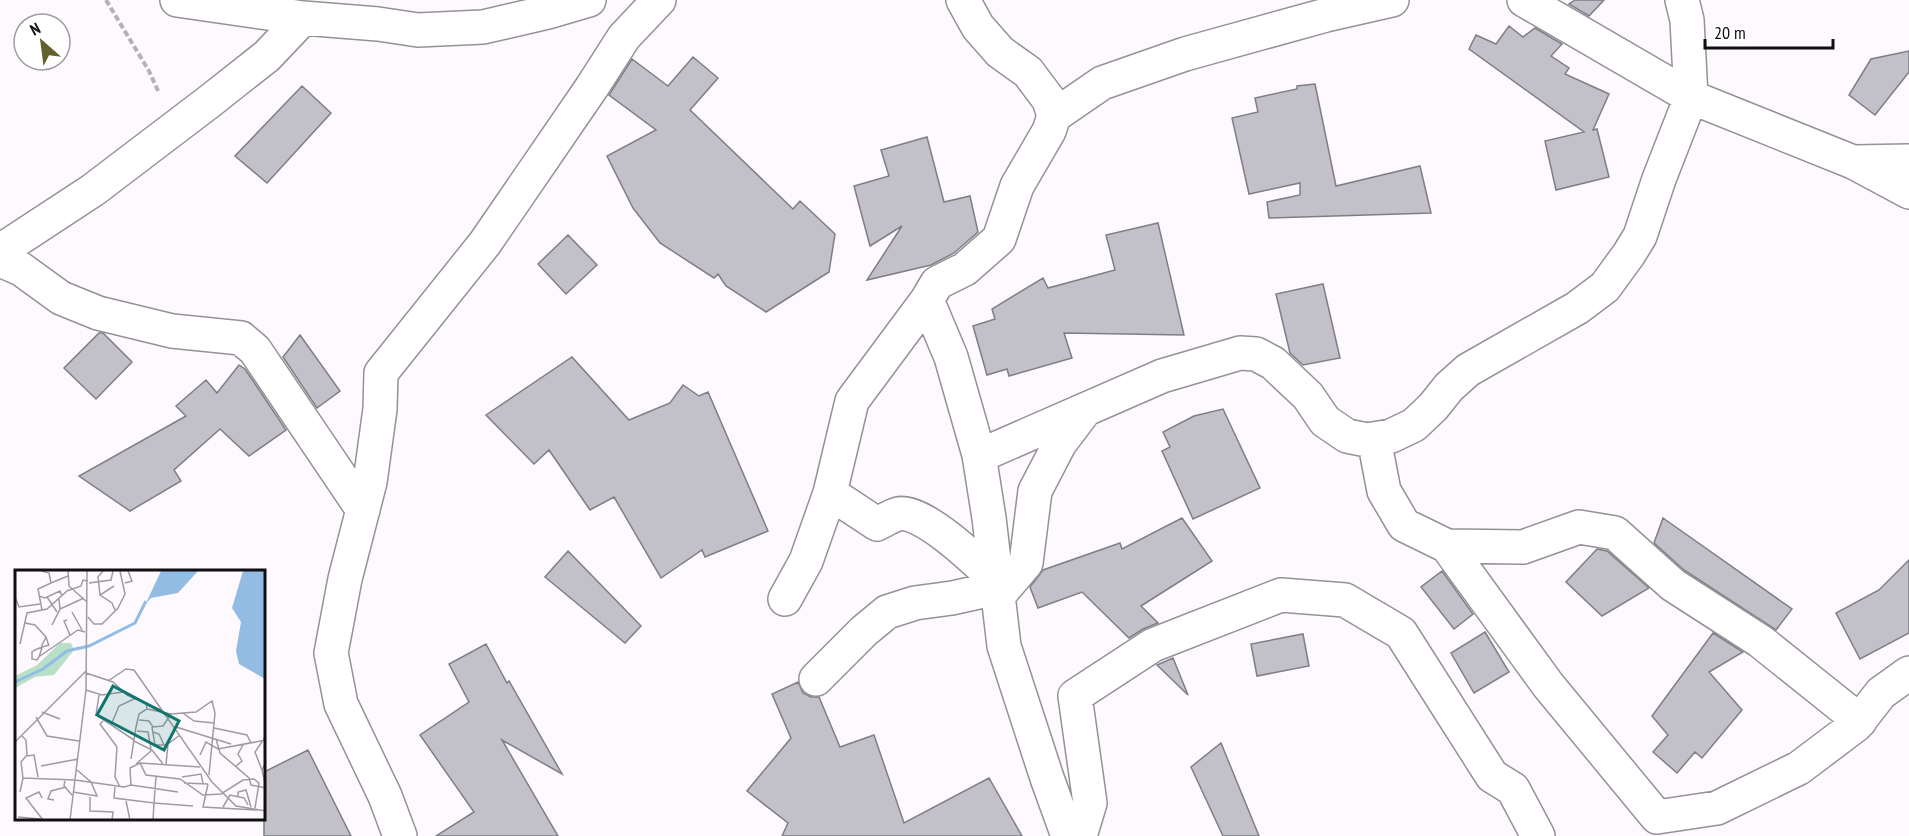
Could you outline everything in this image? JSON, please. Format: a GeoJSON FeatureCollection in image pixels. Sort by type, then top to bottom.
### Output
{"type":"FeatureCollection","features":[{"type":"Feature","properties":{"kind":"street"},"geometry":{"type":"LineString","coordinates":[[177,0],[303,18],[378,24],[418,30],[483,27],[589,0]]}},
{"type":"Feature","properties":{"kind":"street"},"geometry":{"type":"LineString","coordinates":[[399,836],[385,796],[341,704],[331,653],[345,579],[370,482],[380,409],[381,373],[485,243],[624,37],[659,0]]}},
{"type":"Feature","properties":{"kind":"street"},"geometry":{"type":"LineString","coordinates":[[785,599],[806,561],[830,494],[852,401],[927,300],[937,283],[965,268],[999,239],[1017,186],[1049,131],[1054,116],[1049,100],[1028,72],[1000,52],[978,27],[963,0]]}},
{"type":"Feature","properties":{"kind":"street"},"geometry":{"type":"LineString","coordinates":[[1054,116],[1102,83],[1185,54],[1326,15],[1392,0]]}},
{"type":"Feature","properties":{"kind":"street"},"geometry":{"type":"LineString","coordinates":[[1524,0],[1690,97],[1853,162],[1909,192]]}},
{"type":"Feature","properties":{"kind":"street"},"geometry":{"type":"LineString","coordinates":[[979,456],[1162,376],[1240,353],[1256,354],[1273,363],[1308,396],[1325,421],[1347,436],[1374,439],[1390,436],[1414,425],[1468,370],[1577,308],[1605,287],[1640,236],[1690,97],[1687,20],[1682,0]]}},
{"type":"Feature","properties":{"kind":"street"},"geometry":{"type":"LineString","coordinates":[[0,252],[93,190],[172,130],[267,56],[303,18]]}},
{"type":"Feature","properties":{"kind":"street"},"geometry":{"type":"LineString","coordinates":[[1853,162],[1909,161]]}},
{"type":"Feature","properties":{"kind":"street"},"geometry":{"type":"LineString","coordinates":[[0,260],[21,269],[61,298],[98,313],[172,331],[241,338],[255,350],[363,510]]}},
{"type":"Feature","properties":{"kind":"street"},"geometry":{"type":"LineString","coordinates":[[927,300],[951,357],[979,456],[1004,646],[1068,836]]}},
{"type":"Feature","properties":{"kind":"street"},"geometry":{"type":"LineString","coordinates":[[816,679],[864,631],[888,612],[915,603],[997,588],[1026,563],[1035,491],[1060,443],[1086,409]]}},
{"type":"Feature","properties":{"kind":"street"},"geometry":{"type":"LineString","coordinates":[[1374,439],[1384,491],[1404,525],[1447,546],[1523,547],[1579,527],[1615,533],[1673,585],[1760,641],[1860,721]]}},
{"type":"Feature","properties":{"kind":"street"},"geometry":{"type":"LineString","coordinates":[[830,494],[877,524],[899,513],[915,516],[951,539],[997,588]]}},
{"type":"Feature","properties":{"kind":"street"},"geometry":{"type":"LineString","coordinates":[[1447,546],[1548,685],[1657,816],[1717,808],[1799,768],[1860,721],[1881,693],[1909,673]]}},
{"type":"Feature","properties":{"kind":"street"},"geometry":{"type":"LineString","coordinates":[[1080,836],[1090,803],[1075,696],[1153,645],[1281,595],[1345,600],[1401,633],[1492,776],[1513,789],[1538,836]]}},
{"type":"Feature","properties":{"kind":"path"},"geometry":{"type":"LineString","coordinates":[[106,0],[149,71],[172,130]]}},
{"type":"Feature","properties":{"kind":"building"},"geometry":{"type":"Polygon","coordinates":[[[1575,0],[1604,0],[1589,16],[1569,4],[1575,0]]]}},
{"type":"Feature","properties":{"kind":"building"},"geometry":{"type":"Polygon","coordinates":[[[1509,26],[1523,37],[1535,28],[1562,44],[1551,56],[1569,68],[1565,74],[1609,94],[1593,130],[1597,129],[1609,177],[1556,190],[1545,141],[1584,132],[1469,49],[1476,35],[1496,44],[1509,26]]]}},
{"type":"Feature","properties":{"kind":"building"},"geometry":{"type":"Polygon","coordinates":[[[1909,51],[1909,72],[1875,115],[1849,95],[1871,59],[1909,51]]]}},
{"type":"Feature","properties":{"kind":"building"},"geometry":{"type":"Polygon","coordinates":[[[693,57],[718,78],[690,110],[793,209],[800,201],[835,234],[829,272],[766,312],[726,286],[718,274],[714,278],[660,243],[633,208],[607,156],[656,130],[609,95],[632,59],[668,86],[693,57]]]}},
{"type":"Feature","properties":{"kind":"building"},"geometry":{"type":"Polygon","coordinates":[[[1315,84],[1336,186],[1420,166],[1431,213],[1269,218],[1267,202],[1300,195],[1300,183],[1249,194],[1232,118],[1258,112],[1255,98],[1297,89],[1297,86],[1315,84]]]}},
{"type":"Feature","properties":{"kind":"building"},"geometry":{"type":"Polygon","coordinates":[[[302,86],[331,113],[267,183],[235,156],[302,86]]]}},
{"type":"Feature","properties":{"kind":"building"},"geometry":{"type":"Polygon","coordinates":[[[927,137],[944,202],[970,196],[978,232],[954,253],[931,265],[867,280],[902,226],[870,246],[854,186],[889,176],[881,150],[927,137]]]}},
{"type":"Feature","properties":{"kind":"building"},"geometry":{"type":"Polygon","coordinates":[[[1158,223],[1184,335],[1064,333],[1072,358],[1009,376],[1007,369],[987,375],[973,326],[995,319],[992,309],[1043,278],[1048,288],[1115,270],[1106,235],[1158,223]]]}},
{"type":"Feature","properties":{"kind":"building"},"geometry":{"type":"Polygon","coordinates":[[[568,235],[597,265],[566,294],[538,264],[568,235]]]}},
{"type":"Feature","properties":{"kind":"building"},"geometry":{"type":"Polygon","coordinates":[[[1323,284],[1340,358],[1303,365],[1290,353],[1276,294],[1323,284]]]}},
{"type":"Feature","properties":{"kind":"building"},"geometry":{"type":"Polygon","coordinates":[[[99,333],[103,333],[132,362],[96,399],[64,368],[99,333]]]}},
{"type":"Feature","properties":{"kind":"building"},"geometry":{"type":"Polygon","coordinates":[[[300,335],[340,391],[317,408],[283,357],[300,335]]]}},
{"type":"Feature","properties":{"kind":"building"},"geometry":{"type":"Polygon","coordinates":[[[572,357],[629,420],[670,403],[683,385],[699,396],[708,392],[768,531],[705,557],[702,550],[661,578],[614,497],[590,510],[549,450],[534,464],[486,415],[572,357]]]}},
{"type":"Feature","properties":{"kind":"building"},"geometry":{"type":"Polygon","coordinates":[[[239,365],[245,369],[286,430],[249,456],[220,429],[174,470],[181,481],[130,511],[79,476],[186,416],[176,406],[206,380],[217,393],[239,365]]]}},
{"type":"Feature","properties":{"kind":"building"},"geometry":{"type":"Polygon","coordinates":[[[1223,409],[1260,488],[1193,519],[1162,451],[1170,447],[1163,432],[1194,416],[1223,409]]]}},
{"type":"Feature","properties":{"kind":"building"},"geometry":{"type":"Polygon","coordinates":[[[1182,518],[1212,561],[1141,606],[1158,623],[1129,638],[1082,592],[1038,608],[1030,587],[1043,570],[1120,543],[1122,549],[1182,518]]]}},
{"type":"Feature","properties":{"kind":"building"},"geometry":{"type":"Polygon","coordinates":[[[1663,518],[1792,609],[1776,630],[1684,570],[1654,543],[1663,518]]]}},
{"type":"Feature","properties":{"kind":"building"},"geometry":{"type":"Polygon","coordinates":[[[1597,549],[1607,551],[1649,588],[1602,616],[1566,582],[1597,549]]]}},
{"type":"Feature","properties":{"kind":"building"},"geometry":{"type":"Polygon","coordinates":[[[568,551],[641,626],[625,643],[545,577],[568,551]]]}},
{"type":"Feature","properties":{"kind":"building"},"geometry":{"type":"Polygon","coordinates":[[[1909,560],[1909,633],[1860,659],[1836,613],[1879,590],[1909,560]]]}},
{"type":"Feature","properties":{"kind":"building"},"geometry":{"type":"Polygon","coordinates":[[[1442,571],[1473,614],[1454,629],[1421,587],[1442,571]]]}},
{"type":"Feature","properties":{"kind":"building"},"geometry":{"type":"Polygon","coordinates":[[[1485,632],[1509,672],[1474,693],[1451,653],[1485,632]]]}},
{"type":"Feature","properties":{"kind":"building"},"geometry":{"type":"Polygon","coordinates":[[[1713,633],[1743,652],[1709,672],[1742,710],[1702,758],[1695,752],[1677,773],[1653,752],[1668,735],[1652,716],[1713,633]]]}},
{"type":"Feature","properties":{"kind":"building"},"geometry":{"type":"Polygon","coordinates":[[[1303,634],[1309,666],[1257,676],[1251,644],[1303,634]]]}},
{"type":"Feature","properties":{"kind":"building"},"geometry":{"type":"Polygon","coordinates":[[[486,644],[562,774],[502,740],[558,836],[436,836],[474,812],[420,735],[469,702],[449,664],[486,644]]]}},
{"type":"Feature","properties":{"kind":"building"},"geometry":{"type":"Polygon","coordinates":[[[1173,658],[1188,695],[1157,665],[1173,658]]]}},
{"type":"Feature","properties":{"kind":"building"},"geometry":{"type":"Polygon","coordinates":[[[798,682],[803,693],[811,697],[819,697],[840,747],[874,735],[904,823],[989,778],[1022,836],[782,836],[788,823],[747,791],[791,738],[772,694],[798,682]]]}},
{"type":"Feature","properties":{"kind":"building"},"geometry":{"type":"Polygon","coordinates":[[[1221,743],[1259,836],[1223,836],[1191,767],[1221,743]]]}},
{"type":"Feature","properties":{"kind":"building"},"geometry":{"type":"Polygon","coordinates":[[[308,750],[351,836],[264,836],[266,771],[308,750]]]}}]}
